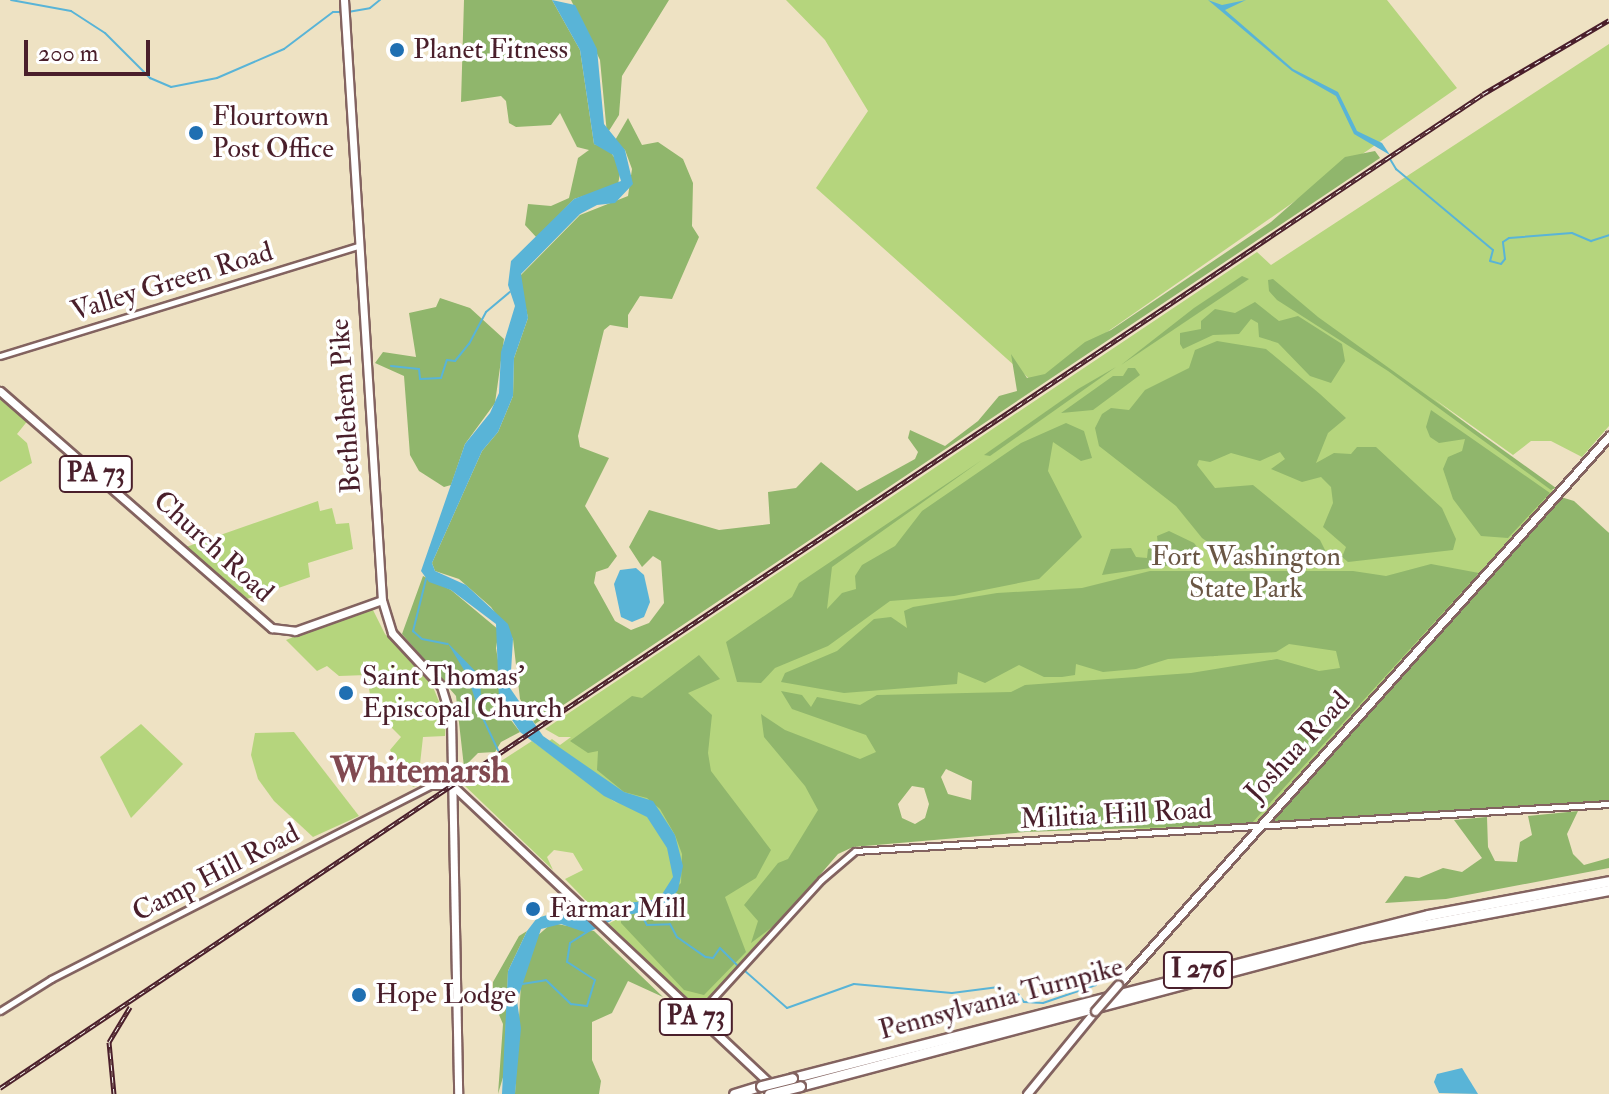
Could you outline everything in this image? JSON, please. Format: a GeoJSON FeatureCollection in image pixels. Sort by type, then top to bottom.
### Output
{"type":"FeatureCollection","features":[{"type":"Feature","properties":{"kind":"highway","name":"Pennsylvania Turnpike"},"geometry":{"type":"LineString","coordinates":[[734,1094],[1428,915],[1609,881]]}},
{"type":"Feature","properties":{"kind":"highway","name":"Pennsylvania Turnpike"},"geometry":{"type":"LineString","coordinates":[[769,1094],[1360,937],[1609,890]]}},
{"type":"Feature","properties":{"kind":"main road","name":"Bethlehem Pike"},"geometry":{"type":"LineString","coordinates":[[344,2],[357,246],[382,600],[392,633],[441,686],[449,708],[458,1094]]}},
{"type":"Feature","properties":{"kind":"main road","name":"Church Road"},"geometry":{"type":"LineString","coordinates":[[0,391],[272,628],[295,631],[382,600]]}},
{"type":"Feature","properties":{"kind":"main road","name":"Joshua Road"},"geometry":{"type":"LineString","coordinates":[[1027,1094],[1254,827],[1609,436]]}},
{"type":"Feature","properties":{"kind":"main road","name":"PA 73"},"geometry":{"type":"LineString","coordinates":[[453,786],[696,1017],[782,1094]]}},
{"type":"Feature","properties":{"kind":"main road"},"geometry":{"type":"LineString","coordinates":[[453,807],[469,800]]}},
{"type":"Feature","properties":{"kind":"street","name":"Valley Green Road"},"geometry":{"type":"LineString","coordinates":[[0,356],[357,246]]}},
{"type":"Feature","properties":{"kind":"street","name":"Camp Hill Road"},"geometry":{"type":"LineString","coordinates":[[0,1011],[51,979],[429,786],[453,786]]}},
{"type":"Feature","properties":{"kind":"street","name":"Militia Hill Road"},"geometry":{"type":"LineString","coordinates":[[696,1017],[821,880],[855,851],[1609,804]]}},
{"type":"Feature","properties":{"kind":"green space"},"geometry":{"type":"Polygon","coordinates":[[[464,0],[552,0],[580,50],[594,144],[609,150],[621,167],[618,185],[574,199],[537,238],[525,225],[528,204],[551,206],[569,198],[578,158],[589,150],[577,147],[560,113],[551,125],[516,127],[509,123],[506,101],[501,96],[461,102],[464,0]]]}},
{"type":"Feature","properties":{"kind":"green space"},"geometry":{"type":"Polygon","coordinates":[[[571,0],[669,0],[622,76],[619,115],[607,134],[600,60],[571,0]]]}},
{"type":"Feature","properties":{"kind":"green space"},"geometry":{"type":"Polygon","coordinates":[[[786,0],[1387,0],[1457,88],[1034,383],[816,188],[868,111],[825,40],[786,0]]]}},
{"type":"Feature","properties":{"kind":"green space","name":"Fort Washington State Park"},"geometry":{"type":"Polygon","coordinates":[[[1609,44],[1609,426],[1582,457],[1551,441],[1531,441],[1513,455],[1433,398],[1609,533],[1609,801],[1140,830],[935,744],[698,1011],[608,924],[653,900],[620,904],[598,913],[565,879],[583,870],[573,853],[554,850],[547,857],[553,870],[464,785],[532,741],[619,805],[543,745],[552,739],[560,745],[571,737],[559,737],[545,729],[1257,252],[1271,265],[1609,44]]]}},
{"type":"Feature","properties":{"kind":"green space"},"geometry":{"type":"Polygon","coordinates":[[[628,118],[642,145],[658,142],[683,159],[693,183],[692,226],[699,237],[672,299],[640,296],[628,315],[628,328],[610,325],[604,330],[578,436],[580,447],[609,458],[585,506],[617,556],[608,568],[596,572],[594,583],[615,621],[631,630],[649,623],[664,603],[661,561],[653,556],[642,567],[629,547],[649,510],[719,530],[770,524],[768,492],[796,488],[821,462],[857,491],[915,459],[918,452],[908,438],[910,430],[945,446],[978,421],[999,396],[1017,391],[1011,354],[1027,378],[1045,374],[1085,342],[1111,330],[1271,222],[1345,157],[1375,151],[1380,158],[535,724],[520,699],[513,639],[491,607],[459,579],[435,571],[432,563],[482,451],[498,432],[513,396],[514,358],[528,318],[519,277],[580,215],[628,196],[632,169],[625,150],[614,142],[628,118]]]}},
{"type":"Feature","properties":{"kind":"green space"},"geometry":{"type":"Polygon","coordinates":[[[1242,276],[1249,279],[1121,365],[1194,308],[1242,276]]]}},
{"type":"Feature","properties":{"kind":"green space"},"geometry":{"type":"Polygon","coordinates":[[[1273,279],[1318,317],[1556,488],[1551,490],[1388,371],[1277,300],[1269,291],[1268,280],[1273,279]]]}},
{"type":"Feature","properties":{"kind":"green space"},"geometry":{"type":"Polygon","coordinates":[[[440,298],[470,308],[504,339],[495,403],[465,444],[451,485],[444,487],[419,471],[410,455],[404,376],[375,363],[383,352],[416,357],[409,313],[436,307],[440,298]]]}},
{"type":"Feature","properties":{"kind":"green space"},"geometry":{"type":"Polygon","coordinates":[[[1255,302],[1279,321],[1298,316],[1342,344],[1345,361],[1331,383],[1310,376],[1278,343],[1259,337],[1258,323],[1251,319],[1239,334],[1213,335],[1183,349],[1180,333],[1201,329],[1201,321],[1215,309],[1235,313],[1255,302]]]}},
{"type":"Feature","properties":{"kind":"green space"},"geometry":{"type":"Polygon","coordinates":[[[1217,341],[1266,349],[1320,394],[1346,418],[1328,433],[1316,463],[1334,453],[1351,454],[1357,447],[1376,447],[1442,508],[1456,539],[1453,550],[1348,562],[1342,557],[1346,547],[1323,527],[1333,503],[1331,487],[1321,477],[1302,482],[1271,469],[1285,459],[1280,452],[1260,461],[1231,453],[1210,462],[1199,460],[1197,465],[1215,488],[1253,485],[1320,540],[1329,558],[1323,563],[1239,564],[1202,538],[1176,506],[1099,446],[1095,428],[1102,414],[1111,408],[1129,410],[1145,390],[1189,368],[1195,350],[1217,341]]]}},
{"type":"Feature","properties":{"kind":"green space"},"geometry":{"type":"Polygon","coordinates":[[[1116,367],[990,456],[984,455],[1078,389],[1116,367]]]}},
{"type":"Feature","properties":{"kind":"green space"},"geometry":{"type":"Polygon","coordinates":[[[1128,368],[1135,368],[1140,375],[1093,410],[1061,413],[1113,376],[1123,376],[1128,368]]]}},
{"type":"Feature","properties":{"kind":"green space"},"geometry":{"type":"Polygon","coordinates":[[[0,394],[29,419],[17,434],[27,443],[32,463],[0,482],[0,394]]]}},
{"type":"Feature","properties":{"kind":"green space"},"geometry":{"type":"Polygon","coordinates":[[[1431,410],[1550,493],[1508,538],[1481,536],[1453,499],[1443,469],[1448,457],[1462,451],[1465,439],[1439,443],[1430,437],[1426,427],[1431,410]]]}},
{"type":"Feature","properties":{"kind":"green space"},"geometry":{"type":"Polygon","coordinates":[[[1066,423],[1084,431],[1092,458],[1081,461],[1053,442],[1048,471],[1082,537],[1039,579],[954,596],[890,601],[828,646],[775,668],[761,683],[737,682],[726,642],[792,597],[799,583],[982,460],[832,567],[827,609],[842,593],[856,589],[855,576],[862,565],[895,546],[922,511],[1021,443],[1066,423]]]}},
{"type":"Feature","properties":{"kind":"green space"},"geometry":{"type":"Polygon","coordinates":[[[1561,497],[1574,501],[1609,533],[1609,801],[1268,822],[1561,497]]]}},
{"type":"Feature","properties":{"kind":"green space"},"geometry":{"type":"Polygon","coordinates":[[[318,501],[320,511],[332,508],[336,524],[349,523],[353,549],[308,563],[310,577],[244,600],[186,547],[318,501]]]}},
{"type":"Feature","properties":{"kind":"green space"},"geometry":{"type":"Polygon","coordinates":[[[1169,531],[1194,543],[1201,552],[1199,561],[1102,575],[1111,549],[1131,548],[1136,557],[1147,558],[1148,549],[1158,546],[1157,536],[1169,531]]]}},
{"type":"Feature","properties":{"kind":"green space"},"geometry":{"type":"Polygon","coordinates":[[[1431,564],[1479,573],[1251,824],[1026,832],[853,847],[838,854],[780,921],[751,943],[758,921],[744,905],[778,863],[788,859],[818,810],[805,786],[764,737],[761,714],[785,730],[860,759],[876,752],[866,735],[792,709],[781,691],[802,695],[811,707],[817,697],[860,705],[877,695],[1011,692],[1025,685],[1191,673],[1277,659],[1319,671],[1340,668],[1336,651],[1289,644],[1276,652],[1168,659],[1136,669],[1103,672],[1076,664],[1075,675],[1062,677],[1044,677],[1019,665],[985,683],[958,672],[957,684],[844,693],[781,682],[785,673],[837,651],[874,619],[891,617],[907,628],[904,611],[913,607],[997,593],[1082,588],[1150,571],[1353,571],[1386,576],[1431,564]],[[946,769],[941,777],[948,794],[971,800],[972,781],[946,769]],[[912,786],[898,804],[902,818],[915,824],[925,818],[929,804],[924,788],[912,786]]]}},
{"type":"Feature","properties":{"kind":"green space"},"geometry":{"type":"Polygon","coordinates":[[[423,576],[451,590],[499,630],[496,648],[507,715],[520,732],[501,742],[495,752],[478,753],[464,767],[456,696],[402,634],[423,576]]]}},
{"type":"Feature","properties":{"kind":"green space"},"geometry":{"type":"Polygon","coordinates":[[[371,606],[385,634],[431,682],[446,719],[445,736],[423,737],[420,764],[433,778],[413,787],[390,750],[401,737],[372,708],[367,675],[339,676],[327,666],[317,671],[286,640],[371,606]]]}},
{"type":"Feature","properties":{"kind":"green space"},"geometry":{"type":"Polygon","coordinates":[[[699,655],[720,679],[688,693],[712,715],[708,753],[711,771],[771,850],[756,878],[725,897],[746,952],[704,995],[684,990],[621,923],[621,916],[649,912],[681,883],[682,854],[675,835],[660,809],[647,798],[624,792],[597,770],[598,751],[588,753],[570,741],[632,696],[642,698],[699,655]]]}},
{"type":"Feature","properties":{"kind":"green space"},"geometry":{"type":"Polygon","coordinates":[[[141,724],[183,764],[131,818],[100,757],[141,724]]]}},
{"type":"Feature","properties":{"kind":"green space"},"geometry":{"type":"Polygon","coordinates":[[[294,732],[359,816],[313,837],[274,801],[258,779],[251,755],[255,733],[294,732]]]}},
{"type":"Feature","properties":{"kind":"green space"},"geometry":{"type":"Polygon","coordinates":[[[1578,811],[1567,834],[1573,854],[1584,865],[1609,858],[1609,868],[1446,899],[1385,903],[1405,876],[1419,878],[1443,868],[1462,872],[1482,858],[1454,820],[1487,817],[1488,847],[1495,861],[1517,862],[1520,842],[1532,835],[1528,816],[1578,811]]]}},
{"type":"Feature","properties":{"kind":"green space"},"geometry":{"type":"Polygon","coordinates":[[[552,923],[594,931],[663,997],[628,981],[612,1013],[592,1022],[592,1060],[601,1081],[599,1094],[515,1094],[521,982],[536,937],[552,923]]]}},
{"type":"Feature","properties":{"kind":"green space"},"geometry":{"type":"Polygon","coordinates":[[[527,931],[508,971],[504,1074],[498,1094],[503,1024],[493,1001],[493,982],[519,936],[527,931]]]}},
{"type":"Feature","properties":{"kind":"water"},"geometry":{"type":"Polygon","coordinates":[[[552,0],[575,5],[597,49],[604,124],[625,150],[633,184],[615,203],[597,205],[580,214],[521,274],[528,318],[514,358],[513,396],[498,432],[482,451],[432,563],[435,571],[466,585],[508,624],[513,639],[510,688],[543,736],[624,792],[653,801],[675,835],[683,866],[678,890],[663,909],[621,916],[587,933],[561,924],[541,929],[517,1001],[521,1028],[515,1094],[502,1094],[508,971],[527,931],[537,918],[554,913],[585,919],[620,904],[659,899],[673,877],[667,848],[647,817],[604,796],[520,732],[499,700],[496,624],[451,590],[429,582],[421,571],[465,444],[490,413],[499,393],[501,352],[515,306],[508,285],[511,261],[574,199],[621,181],[613,155],[594,144],[580,50],[552,0]]]}},
{"type":"Feature","properties":{"kind":"water"},"geometry":{"type":"Polygon","coordinates":[[[1208,0],[1222,5],[1246,0],[1225,10],[1293,69],[1338,92],[1357,131],[1382,143],[1390,155],[1354,134],[1336,96],[1292,71],[1208,0]]]}},
{"type":"Feature","properties":{"kind":"water"},"geometry":{"type":"Polygon","coordinates":[[[636,568],[644,575],[650,602],[644,617],[632,622],[621,617],[614,584],[620,570],[636,568]]]}},
{"type":"Feature","properties":{"kind":"water"},"geometry":{"type":"Polygon","coordinates":[[[447,642],[480,676],[482,720],[467,675],[447,642]]]}},
{"type":"Feature","properties":{"kind":"water"},"geometry":{"type":"Polygon","coordinates":[[[1462,1068],[1478,1094],[1439,1093],[1434,1082],[1437,1074],[1462,1068]]]}},
{"type":"Feature","properties":{"kind":"waterway"},"geometry":{"type":"LineString","coordinates":[[11,0],[71,11],[105,33],[150,78],[171,87],[217,78],[284,49],[333,12],[341,12]]}},
{"type":"Feature","properties":{"kind":"waterway"},"geometry":{"type":"LineString","coordinates":[[348,12],[370,8],[380,0]]}},
{"type":"Feature","properties":{"kind":"waterway"},"geometry":{"type":"LineString","coordinates":[[1390,159],[1396,169],[1493,250],[1490,261],[1501,264],[1505,259],[1503,242],[1509,238],[1572,233],[1591,241],[1609,235]]}},
{"type":"Feature","properties":{"kind":"waterway"},"geometry":{"type":"LineString","coordinates":[[391,366],[419,369],[420,379],[441,378],[447,360],[455,361],[469,344],[486,312],[510,292]]}},
{"type":"Feature","properties":{"kind":"waterway"},"geometry":{"type":"LineString","coordinates":[[426,579],[413,631],[422,639],[448,644]]}},
{"type":"Feature","properties":{"kind":"waterway"},"geometry":{"type":"LineString","coordinates":[[482,716],[498,750]]}},
{"type":"Feature","properties":{"kind":"waterway"},"geometry":{"type":"LineString","coordinates":[[639,910],[647,925],[670,924],[677,937],[706,957],[713,958],[720,948],[739,967]]}},
{"type":"Feature","properties":{"kind":"waterway"},"geometry":{"type":"LineString","coordinates":[[522,984],[546,980],[571,1004],[587,1006],[595,980],[567,962],[570,943],[587,932]]}},
{"type":"Feature","properties":{"kind":"waterway"},"geometry":{"type":"LineString","coordinates":[[745,971],[787,1008],[854,984],[952,993],[999,987],[1005,997],[1018,994],[1024,1002],[1043,1003],[1096,985]]}},
{"type":"Feature","properties":{"kind":"railway"},"geometry":{"type":"LineString","coordinates":[[0,1088],[1483,94],[1609,20]]}},
{"type":"Feature","properties":{"kind":"railway"},"geometry":{"type":"LineString","coordinates":[[114,1094],[109,1042],[130,1007]]}},
{"type":"Feature","properties":{"kind":"place","name":"Planet Fitness"},"geometry":{"type":"Point","coordinates":[397,50]}},
{"type":"Feature","properties":{"kind":"place","name":"Flourtown Post Office"},"geometry":{"type":"Point","coordinates":[196,133]}},
{"type":"Feature","properties":{"kind":"place","name":"Saint Thomas' Episcopal Church"},"geometry":{"type":"Point","coordinates":[346,693]}},
{"type":"Feature","properties":{"kind":"place","name":"Farmar Mill"},"geometry":{"type":"Point","coordinates":[533,909]}},
{"type":"Feature","properties":{"kind":"place","name":"Hope Lodge"},"geometry":{"type":"Point","coordinates":[359,995]}},
{"type":"Feature","properties":{"kind":"district","name":"Whitemarsh"},"geometry":{"type":"Point","coordinates":[420,771]}}]}
